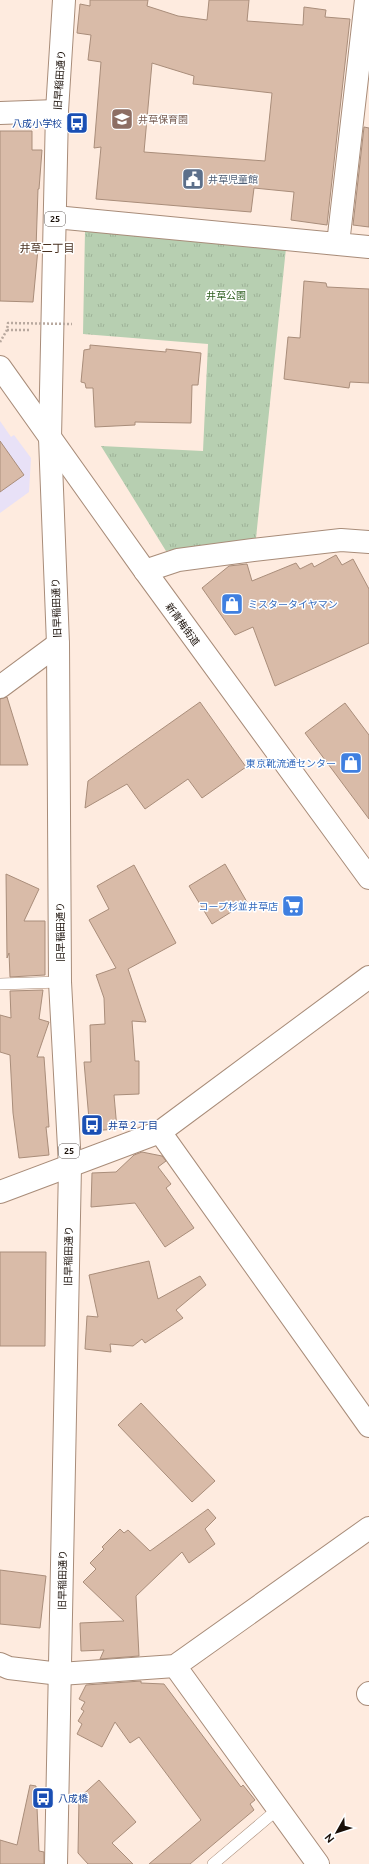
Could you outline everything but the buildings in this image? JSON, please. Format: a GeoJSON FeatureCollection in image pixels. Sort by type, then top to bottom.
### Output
{"type":"FeatureCollection","features":[{"type":"Feature","properties":{"kind":"main road","name":"旧早稲田通り"},"geometry":{"type":"LineString","coordinates":[[56,1864],[70,1166],[60,982],[58,644],[50,438],[57,111],[64,0]]}},
{"type":"Feature","properties":{"kind":"main road"},"geometry":{"type":"LineString","coordinates":[[338,244],[366,0]]}},
{"type":"Feature","properties":{"kind":"main road"},"geometry":{"type":"LineString","coordinates":[[0,113],[57,111]]}},
{"type":"Feature","properties":{"kind":"main road"},"geometry":{"type":"LineString","coordinates":[[55,218],[369,246]]}},
{"type":"Feature","properties":{"kind":"main road","name":"新青梅街道"},"geometry":{"type":"LineString","coordinates":[[0,367],[144,571],[369,878]]}},
{"type":"Feature","properties":{"kind":"main road"},"geometry":{"type":"LineString","coordinates":[[144,571],[178,560],[253,550],[341,540],[369,542]]}},
{"type":"Feature","properties":{"kind":"main road"},"geometry":{"type":"LineString","coordinates":[[0,687],[58,644]]}},
{"type":"Feature","properties":{"kind":"main road"},"geometry":{"type":"LineString","coordinates":[[0,1192],[160,1132],[369,977]]}},
{"type":"Feature","properties":{"kind":"main road"},"geometry":{"type":"LineString","coordinates":[[160,1132],[369,1426]]}},
{"type":"Feature","properties":{"kind":"main road"},"geometry":{"type":"LineString","coordinates":[[0,1664],[9,1668],[60,1674],[175,1666],[369,1528]]}},
{"type":"Feature","properties":{"kind":"main road"},"geometry":{"type":"LineString","coordinates":[[175,1666],[318,1864]]}},
{"type":"Feature","properties":{"kind":"lane"},"geometry":{"type":"LineString","coordinates":[[0,984],[60,982]]}},
{"type":"Feature","properties":{"kind":"lane"},"geometry":{"type":"LineString","coordinates":[[213,1864],[278,1809]]}},
{"type":"Feature","properties":{"kind":"path"},"geometry":{"type":"LineString","coordinates":[[0,342],[8,323],[72,324]]}},
{"type":"Feature","properties":{"kind":"path"},"geometry":{"type":"LineString","coordinates":[[6,330],[36,330]]}},
{"type":"Feature","properties":{"kind":"shaded area"},"geometry":{"type":"Polygon","coordinates":[[[0,421],[11,437],[14,435],[31,458],[29,492],[0,513],[0,421]]]}},
{"type":"Feature","properties":{"kind":"green space","name":"井草公園"},"geometry":{"type":"Polygon","coordinates":[[[85,231],[286,248],[256,538],[166,551],[101,446],[203,451],[208,344],[83,334],[85,231]]]}},
{"type":"Feature","properties":{"kind":"place","name":"井草保育園"},"geometry":{"type":"Point","coordinates":[122,119]}},
{"type":"Feature","properties":{"kind":"place","name":"八成小学校"},"geometry":{"type":"Point","coordinates":[77,123]}},
{"type":"Feature","properties":{"kind":"place","name":"井草児童館"},"geometry":{"type":"Point","coordinates":[193,179]}},
{"type":"Feature","properties":{"kind":"place","name":"ミスタータイヤマン"},"geometry":{"type":"Point","coordinates":[232,604]}},
{"type":"Feature","properties":{"kind":"place","name":"東京靴流通センター"},"geometry":{"type":"Point","coordinates":[351,763]}},
{"type":"Feature","properties":{"kind":"place","name":"コープ杉並井草店"},"geometry":{"type":"Point","coordinates":[293,906]}},
{"type":"Feature","properties":{"kind":"place","name":"井草２丁目"},"geometry":{"type":"Point","coordinates":[92,1125]}},
{"type":"Feature","properties":{"kind":"place","name":"八成橋"},"geometry":{"type":"Point","coordinates":[43,1798]}},
{"type":"Feature","properties":{"kind":"district","name":"井草二丁目"},"geometry":{"type":"Point","coordinates":[47,248]}}]}
